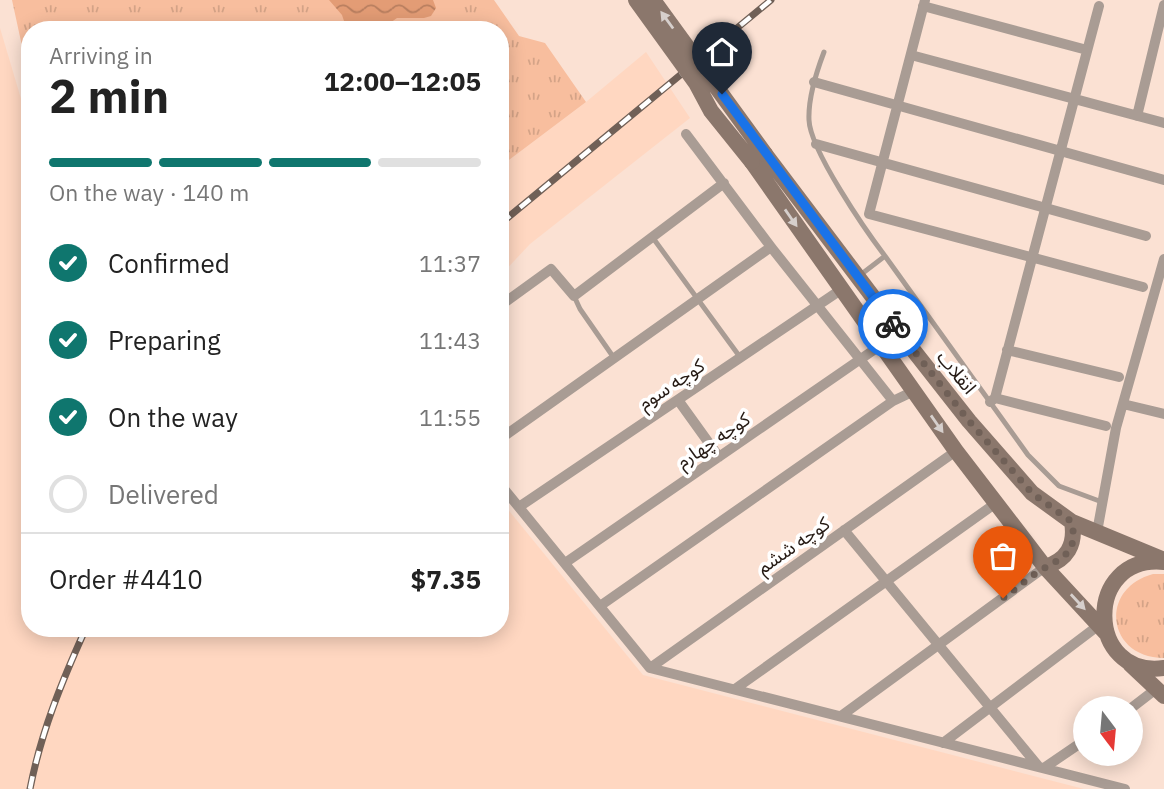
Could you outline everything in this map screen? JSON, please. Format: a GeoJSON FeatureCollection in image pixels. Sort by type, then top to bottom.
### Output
{"type":"FeatureCollection","features":[{"type":"Feature","properties":{"kind":"main road"},"geometry":{"type":"LineString","coordinates":[[636,0],[696,83],[712,111],[759,158]]}},
{"type":"Feature","properties":{"kind":"main road"},"geometry":{"type":"LineString","coordinates":[[653,0],[759,158],[842,289],[956,451],[1045,567],[1103,629],[1121,655],[1160,693]]}},
{"type":"Feature","properties":{"kind":"main road","name":"انقلاب"},"geometry":{"type":"LineString","coordinates":[[759,158],[969,421],[1032,493],[1072,522],[1164,561]]}},
{"type":"Feature","properties":{"kind":"main road"},"geometry":{"type":"LineString","coordinates":[[1045,567],[1066,556],[1074,534],[1072,522]]}},
{"type":"Feature","properties":{"kind":"main road"},"geometry":{"type":"LineString","coordinates":[[1103,629],[1104,604],[1117,579],[1141,564],[1164,561]]}},
{"type":"Feature","properties":{"kind":"main road"},"geometry":{"type":"LineString","coordinates":[[1121,655],[1146,668],[1164,668]]}},
{"type":"Feature","properties":{"kind":"street"},"geometry":{"type":"LineString","coordinates":[[1087,50],[924,3],[869,215],[1143,287]]}},
{"type":"Feature","properties":{"kind":"street"},"geometry":{"type":"LineString","coordinates":[[1137,116],[1164,5]]}},
{"type":"Feature","properties":{"kind":"street"},"geometry":{"type":"LineString","coordinates":[[1099,6],[992,400],[1105,426]]}},
{"type":"Feature","properties":{"kind":"street"},"geometry":{"type":"LineString","coordinates":[[911,55],[1164,123]]}},
{"type":"Feature","properties":{"kind":"street"},"geometry":{"type":"LineString","coordinates":[[814,82],[1164,180]]}},
{"type":"Feature","properties":{"kind":"street"},"geometry":{"type":"LineString","coordinates":[[686,134],[893,401]]}},
{"type":"Feature","properties":{"kind":"street"},"geometry":{"type":"LineString","coordinates":[[816,145],[1146,236]]}},
{"type":"Feature","properties":{"kind":"street"},"geometry":{"type":"LineString","coordinates":[[509,299],[551,269],[574,296],[724,183]]}},
{"type":"Feature","properties":{"kind":"street"},"geometry":{"type":"LineString","coordinates":[[509,433],[771,247]]}},
{"type":"Feature","properties":{"kind":"street"},"geometry":{"type":"LineString","coordinates":[[1097,532],[1116,428],[1164,259]]}},
{"type":"Feature","properties":{"kind":"street","name":"کوچه سوم"},"geometry":{"type":"LineString","coordinates":[[519,507],[842,289]]}},
{"type":"Feature","properties":{"kind":"street","name":"کوچه چهارم"},"geometry":{"type":"LineString","coordinates":[[565,563],[881,345]]}},
{"type":"Feature","properties":{"kind":"street"},"geometry":{"type":"LineString","coordinates":[[1007,350],[1119,377]]}},
{"type":"Feature","properties":{"kind":"street"},"geometry":{"type":"LineString","coordinates":[[600,606],[893,401],[914,391]]}},
{"type":"Feature","properties":{"kind":"street"},"geometry":{"type":"LineString","coordinates":[[678,400],[719,457]]}},
{"type":"Feature","properties":{"kind":"street"},"geometry":{"type":"LineString","coordinates":[[1123,404],[1164,414]]}},
{"type":"Feature","properties":{"kind":"street","name":"کوچه ششم"},"geometry":{"type":"LineString","coordinates":[[650,668],[956,451]]}},
{"type":"Feature","properties":{"kind":"street"},"geometry":{"type":"LineString","coordinates":[[509,495],[650,668],[1125,789]]}},
{"type":"Feature","properties":{"kind":"street"},"geometry":{"type":"LineString","coordinates":[[735,689],[996,503]]}},
{"type":"Feature","properties":{"kind":"street"},"geometry":{"type":"LineString","coordinates":[[844,530],[1041,768]]}},
{"type":"Feature","properties":{"kind":"street"},"geometry":{"type":"LineString","coordinates":[[841,716],[1045,567]]}},
{"type":"Feature","properties":{"kind":"street"},"geometry":{"type":"LineString","coordinates":[[943,743],[1103,629]]}},
{"type":"Feature","properties":{"kind":"street"},"geometry":{"type":"LineString","coordinates":[[1143,702],[1160,693]]}},
{"type":"Feature","properties":{"kind":"street"},"geometry":{"type":"LineString","coordinates":[[1041,768],[1073,748]]}},
{"type":"Feature","properties":{"kind":"lane"},"geometry":{"type":"LineString","coordinates":[[824,52],[814,82],[809,121],[816,145],[864,230],[925,308],[1028,455],[1059,486],[1102,502]]}},
{"type":"Feature","properties":{"kind":"lane"},"geometry":{"type":"LineString","coordinates":[[651,236],[741,358]]}},
{"type":"Feature","properties":{"kind":"lane"},"geometry":{"type":"LineString","coordinates":[[857,278],[885,256]]}},
{"type":"Feature","properties":{"kind":"lane"},"geometry":{"type":"LineString","coordinates":[[574,296],[614,358]]}},
{"type":"Feature","properties":{"kind":"shaded area"},"geometry":{"type":"Polygon","coordinates":[[[0,28],[21,99],[21,637],[509,637],[509,511],[643,675],[1084,789],[0,789],[0,28]]]}},
{"type":"Feature","properties":{"kind":"shaded area"},"geometry":{"type":"Polygon","coordinates":[[[646,52],[690,118],[530,244],[509,266],[509,160],[586,102],[646,52]]]}},
{"type":"Feature","properties":{"kind":"green space"},"geometry":{"type":"Polygon","coordinates":[[[12,0],[494,0],[509,21],[21,21],[21,42],[12,0]]]}},
{"type":"Feature","properties":{"kind":"green space"},"geometry":{"type":"Polygon","coordinates":[[[509,22],[519,36],[545,43],[586,102],[509,160],[509,22]]]}},
{"type":"Feature","properties":{"kind":"green space"},"geometry":{"type":"Polygon","coordinates":[[[1153,574],[1164,574],[1164,658],[1145,655],[1130,647],[1116,622],[1117,607],[1124,593],[1135,582],[1153,574]]]}},
{"type":"Feature","properties":{"kind":"water"},"geometry":{"type":"Polygon","coordinates":[[[329,0],[433,0],[436,8],[431,16],[397,18],[393,21],[344,21],[329,0]]]}},
{"type":"Feature","properties":{"kind":"railway"},"geometry":{"type":"LineString","coordinates":[[509,217],[771,0]]}},
{"type":"Feature","properties":{"kind":"railway"},"geometry":{"type":"LineString","coordinates":[[30,789],[53,707],[82,637]]}},
{"type":"Feature","properties":{"kind":"way so far"},"geometry":{"type":"LineString","coordinates":[[893,324],[969,421],[1032,493],[1072,522],[1074,534],[1066,556],[1045,567],[1003,598]]}},
{"type":"Feature","properties":{"kind":"route"},"geometry":{"type":"LineString","coordinates":[[722,94],[893,324]]}}]}
